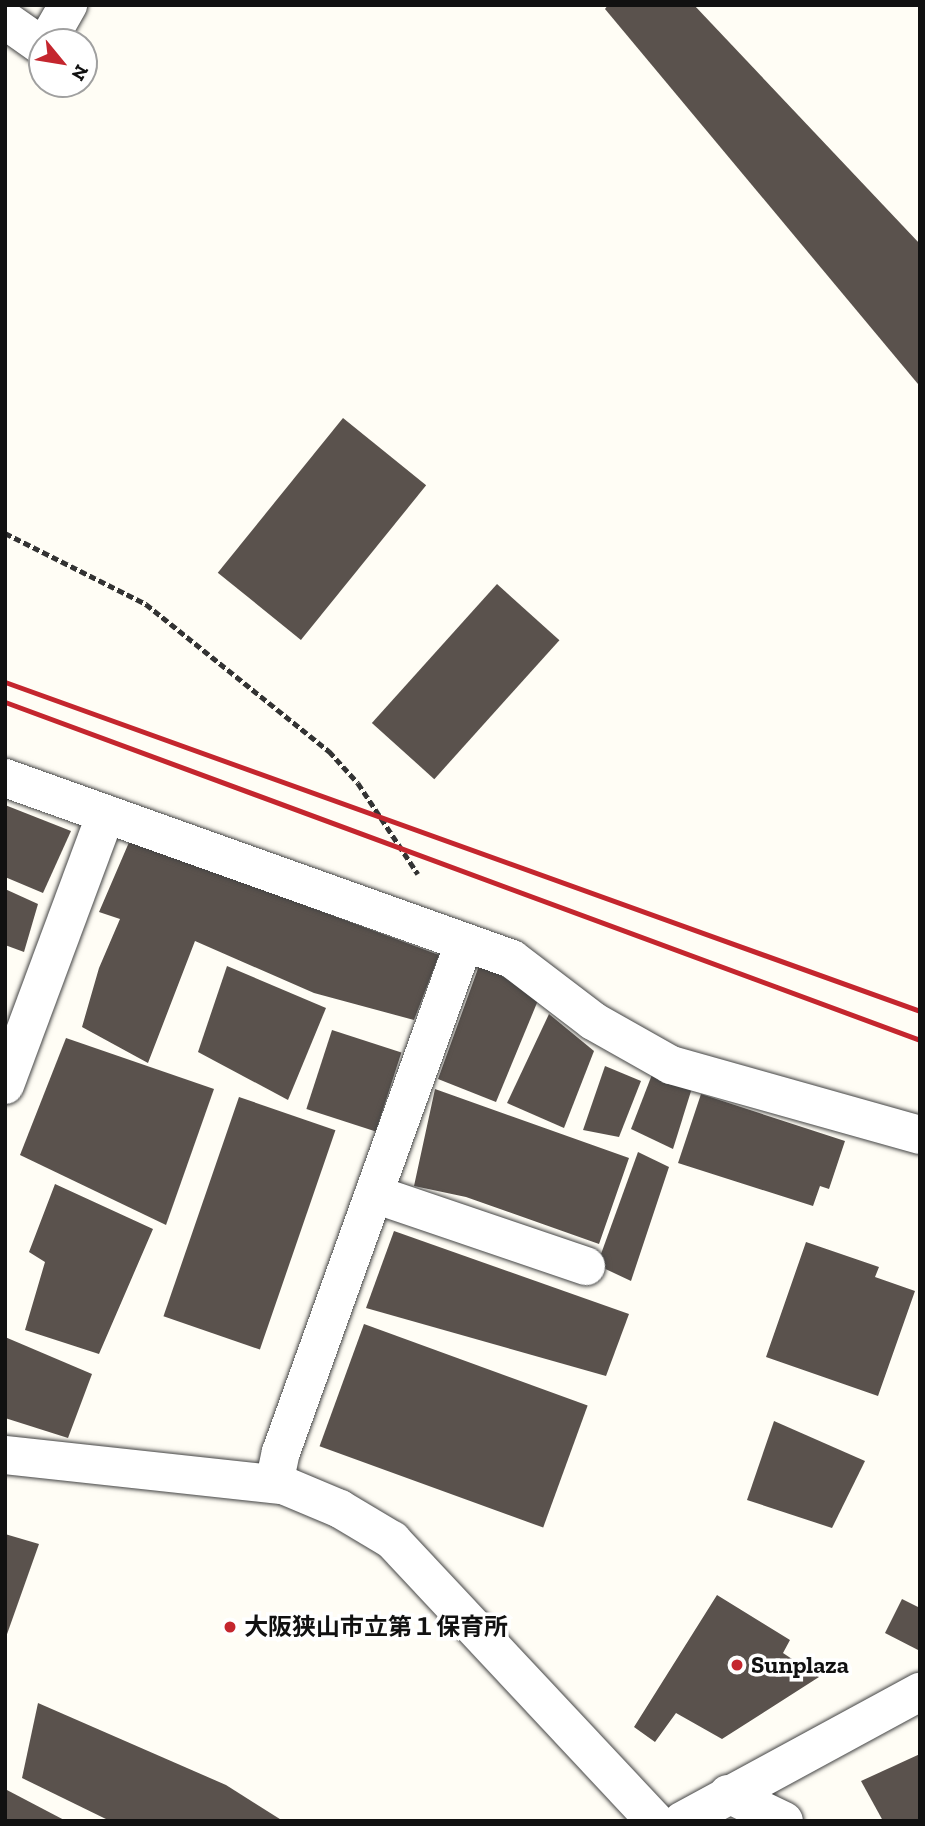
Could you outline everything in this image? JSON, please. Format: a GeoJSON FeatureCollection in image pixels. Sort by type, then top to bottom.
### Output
{"type":"FeatureCollection","features":[{"type":"Feature","properties":{"kind":"street"},"geometry":{"type":"LineString","coordinates":[[55,28],[68,5]]}},
{"type":"Feature","properties":{"kind":"street"},"geometry":{"type":"LineString","coordinates":[[5,20],[28,36]]}},
{"type":"Feature","properties":{"kind":"street"},"geometry":{"type":"LineString","coordinates":[[5,778],[512,959],[593,1021],[671,1065],[920,1135]]}},
{"type":"Feature","properties":{"kind":"street"},"geometry":{"type":"LineString","coordinates":[[5,1084],[106,814]]}},
{"type":"Feature","properties":{"kind":"street"},"geometry":{"type":"LineString","coordinates":[[274,1484],[464,943]]}},
{"type":"Feature","properties":{"kind":"street"},"geometry":{"type":"LineString","coordinates":[[374,1194],[586,1266]]}},
{"type":"Feature","properties":{"kind":"street"},"geometry":{"type":"LineString","coordinates":[[5,1455],[274,1484],[340,1509],[392,1540],[655,1821]]}},
{"type":"Feature","properties":{"kind":"street"},"geometry":{"type":"LineString","coordinates":[[682,1821],[920,1692]]}},
{"type":"Feature","properties":{"kind":"street"},"geometry":{"type":"LineString","coordinates":[[728,1794],[784,1821]]}},
{"type":"Feature","properties":{"kind":"path"},"geometry":{"type":"LineString","coordinates":[[5,533],[146,604],[329,751],[358,783],[420,876]]}},
{"type":"Feature","properties":{"kind":"building"},"geometry":{"type":"Polygon","coordinates":[[[608,5],[694,5],[920,244],[918,384],[605,9],[608,5]]]}},
{"type":"Feature","properties":{"kind":"building"},"geometry":{"type":"Polygon","coordinates":[[[343,418],[426,485],[301,640],[218,573],[343,418]]]}},
{"type":"Feature","properties":{"kind":"building"},"geometry":{"type":"Polygon","coordinates":[[[497,584],[559,640],[434,779],[372,723],[497,584]]]}},
{"type":"Feature","properties":{"kind":"building"},"geometry":{"type":"Polygon","coordinates":[[[5,805],[71,831],[43,893],[5,877],[5,805]]]}},
{"type":"Feature","properties":{"kind":"building"},"geometry":{"type":"Polygon","coordinates":[[[130,840],[439,955],[414,1020],[314,993],[195,941],[148,1063],[82,1027],[99,968],[120,919],[99,912],[130,840]]]}},
{"type":"Feature","properties":{"kind":"building"},"geometry":{"type":"Polygon","coordinates":[[[5,889],[38,904],[24,952],[5,945],[5,889]]]}},
{"type":"Feature","properties":{"kind":"building"},"geometry":{"type":"Polygon","coordinates":[[[480,963],[539,998],[496,1102],[438,1079],[480,963]]]}},
{"type":"Feature","properties":{"kind":"building"},"geometry":{"type":"Polygon","coordinates":[[[227,966],[326,1008],[288,1100],[198,1052],[227,966]]]}},
{"type":"Feature","properties":{"kind":"building"},"geometry":{"type":"Polygon","coordinates":[[[549,1014],[594,1051],[564,1128],[507,1103],[549,1014]]]}},
{"type":"Feature","properties":{"kind":"building"},"geometry":{"type":"Polygon","coordinates":[[[332,1030],[401,1053],[376,1131],[306,1109],[332,1030]]]}},
{"type":"Feature","properties":{"kind":"building"},"geometry":{"type":"Polygon","coordinates":[[[66,1038],[214,1089],[166,1225],[20,1155],[66,1038]]]}},
{"type":"Feature","properties":{"kind":"building"},"geometry":{"type":"Polygon","coordinates":[[[605,1066],[641,1081],[619,1137],[583,1130],[605,1066]]]}},
{"type":"Feature","properties":{"kind":"building"},"geometry":{"type":"Polygon","coordinates":[[[653,1072],[692,1088],[673,1149],[631,1129],[653,1072]]]}},
{"type":"Feature","properties":{"kind":"building"},"geometry":{"type":"Polygon","coordinates":[[[435,1089],[629,1158],[599,1244],[466,1197],[414,1186],[435,1089]]]}},
{"type":"Feature","properties":{"kind":"building"},"geometry":{"type":"Polygon","coordinates":[[[701,1094],[845,1141],[829,1189],[820,1186],[813,1206],[678,1163],[701,1094]]]}},
{"type":"Feature","properties":{"kind":"building"},"geometry":{"type":"Polygon","coordinates":[[[239,1097],[335,1130],[260,1350],[163,1316],[239,1097]]]}},
{"type":"Feature","properties":{"kind":"building"},"geometry":{"type":"Polygon","coordinates":[[[638,1152],[669,1167],[631,1281],[597,1265],[638,1152]]]}},
{"type":"Feature","properties":{"kind":"building"},"geometry":{"type":"Polygon","coordinates":[[[55,1184],[153,1229],[99,1354],[25,1330],[45,1262],[29,1252],[55,1184]]]}},
{"type":"Feature","properties":{"kind":"building"},"geometry":{"type":"Polygon","coordinates":[[[394,1231],[629,1314],[606,1376],[366,1308],[394,1231]]]}},
{"type":"Feature","properties":{"kind":"building"},"geometry":{"type":"Polygon","coordinates":[[[806,1242],[879,1267],[875,1277],[915,1291],[878,1396],[766,1357],[806,1242]]]}},
{"type":"Feature","properties":{"kind":"building"},"geometry":{"type":"Polygon","coordinates":[[[364,1324],[588,1405],[543,1528],[320,1446],[364,1324]]]}},
{"type":"Feature","properties":{"kind":"building"},"geometry":{"type":"Polygon","coordinates":[[[5,1337],[92,1374],[68,1438],[5,1418],[5,1337]]]}},
{"type":"Feature","properties":{"kind":"building"},"geometry":{"type":"Polygon","coordinates":[[[774,1421],[865,1461],[832,1528],[747,1500],[774,1421]]]}},
{"type":"Feature","properties":{"kind":"building"},"geometry":{"type":"Polygon","coordinates":[[[5,1534],[39,1544],[6,1637],[5,1636],[5,1534]]]}},
{"type":"Feature","properties":{"kind":"building","name":"Sunplaza"},"geometry":{"type":"Polygon","coordinates":[[[717,1595],[790,1640],[783,1653],[819,1677],[722,1739],[676,1713],[655,1742],[634,1727],[717,1595]]]}},
{"type":"Feature","properties":{"kind":"building"},"geometry":{"type":"Polygon","coordinates":[[[902,1599],[920,1608],[920,1651],[885,1633],[902,1599]]]}},
{"type":"Feature","properties":{"kind":"building"},"geometry":{"type":"Polygon","coordinates":[[[38,1703],[226,1785],[283,1821],[110,1821],[22,1778],[38,1703]]]}},
{"type":"Feature","properties":{"kind":"building"},"geometry":{"type":"Polygon","coordinates":[[[920,1754],[920,1821],[883,1821],[861,1781],[920,1754]]]}},
{"type":"Feature","properties":{"kind":"building"},"geometry":{"type":"Polygon","coordinates":[[[5,1789],[66,1821],[5,1821],[5,1789]]]}},
{"type":"Feature","properties":{"kind":"railway"},"geometry":{"type":"LineString","coordinates":[[5,682],[920,1011]]}},
{"type":"Feature","properties":{"kind":"railway"},"geometry":{"type":"LineString","coordinates":[[5,702],[920,1040]]}},
{"type":"Feature","properties":{"kind":"place","name":"大阪狭山市立第１保育所"},"geometry":{"type":"Point","coordinates":[230,1627]}},
{"type":"Feature","properties":{"kind":"place","name":"Sunplaza"},"geometry":{"type":"Point","coordinates":[737,1665]}}]}
